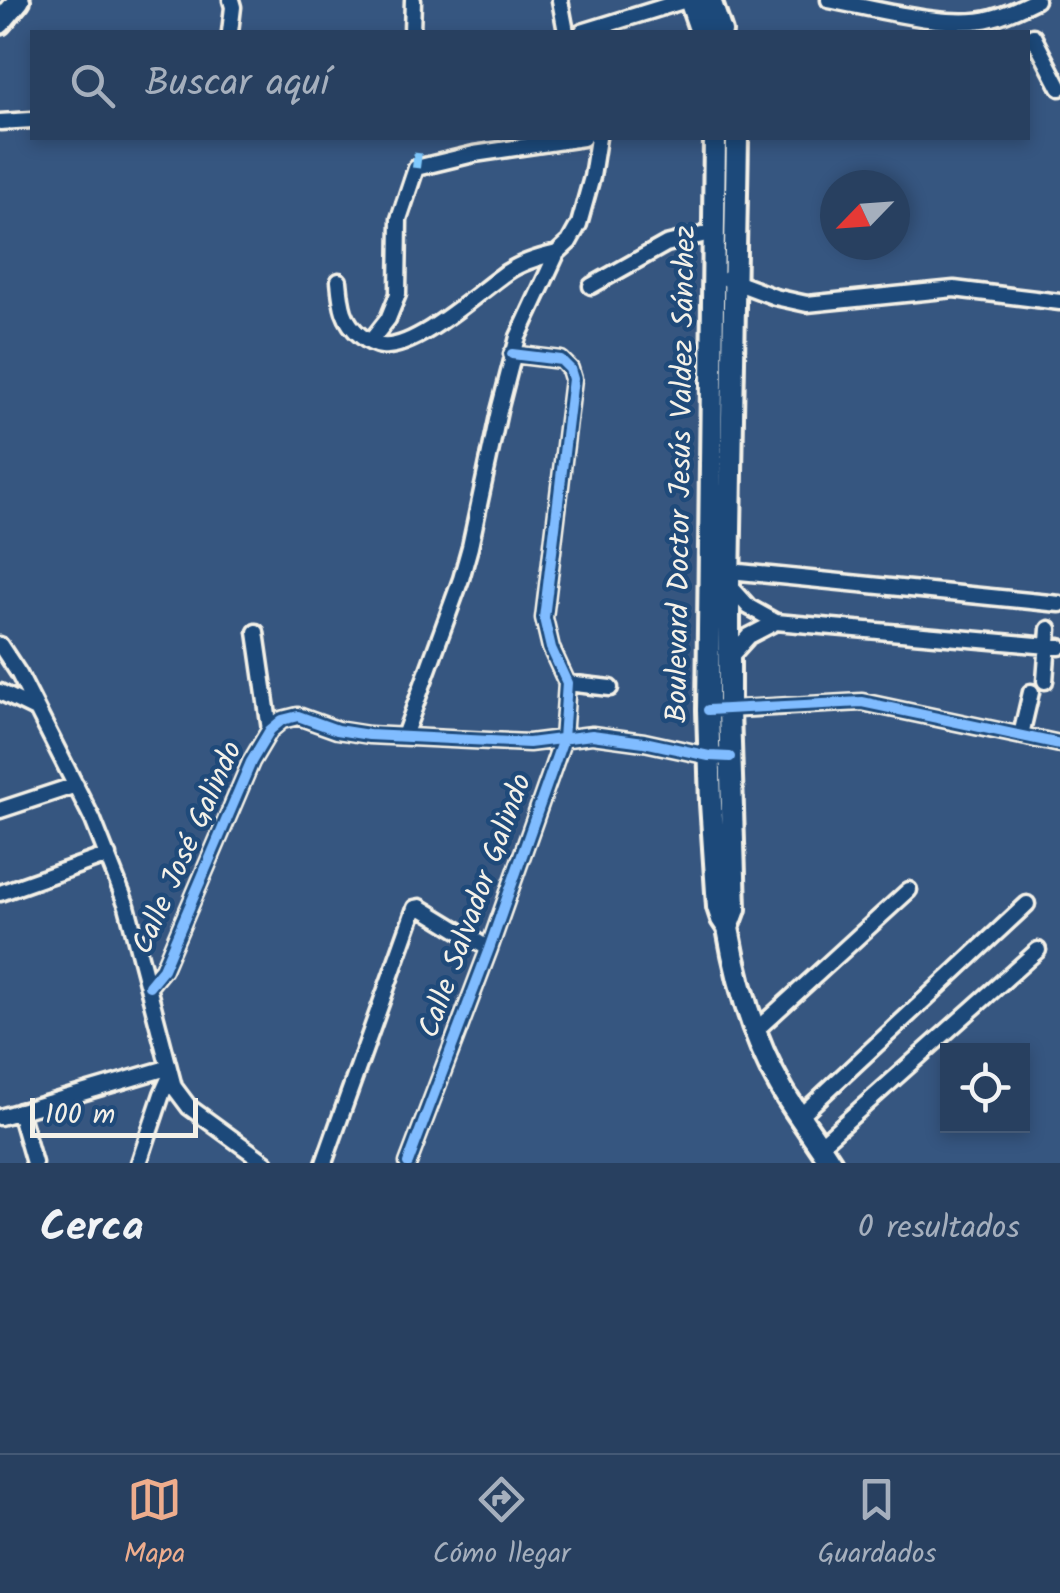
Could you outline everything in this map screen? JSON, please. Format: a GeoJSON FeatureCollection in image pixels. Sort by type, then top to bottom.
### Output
{"type":"FeatureCollection","features":[{"type":"Feature","properties":{"kind":"main road"},"geometry":{"type":"LineString","coordinates":[[0,23],[20,0]]}},
{"type":"Feature","properties":{"kind":"main road"},"geometry":{"type":"LineString","coordinates":[[688,0],[699,30]]}},
{"type":"Feature","properties":{"kind":"main road"},"geometry":{"type":"LineString","coordinates":[[710,0],[720,30]]}},
{"type":"Feature","properties":{"kind":"main road","name":"Boulevard Doctor Jesús Valdez Sánchez"},"geometry":{"type":"LineString","coordinates":[[715,140],[713,274],[720,756],[735,909],[728,928],[742,996],[755,1031],[781,1088],[826,1154]]}},
{"type":"Feature","properties":{"kind":"main road","name":"Boulevard Doctor Jesús Valdez Sánchez"},"geometry":{"type":"LineString","coordinates":[[719,710],[730,658],[736,140]]}},
{"type":"Feature","properties":{"kind":"street"},"geometry":{"type":"LineString","coordinates":[[230,30],[231,0]]}},
{"type":"Feature","properties":{"kind":"street"},"geometry":{"type":"LineString","coordinates":[[412,30],[413,0]]}},
{"type":"Feature","properties":{"kind":"street"},"geometry":{"type":"LineString","coordinates":[[560,0],[566,30]]}},
{"type":"Feature","properties":{"kind":"street"},"geometry":{"type":"LineString","coordinates":[[589,30],[688,0]]}},
{"type":"Feature","properties":{"kind":"street"},"geometry":{"type":"LineString","coordinates":[[829,0],[969,22],[991,19],[1036,0]]}},
{"type":"Feature","properties":{"kind":"street"},"geometry":{"type":"LineString","coordinates":[[1033,36],[1060,88]]}},
{"type":"Feature","properties":{"kind":"street"},"geometry":{"type":"LineString","coordinates":[[1042,55],[1060,47]]}},
{"type":"Feature","properties":{"kind":"street"},"geometry":{"type":"LineString","coordinates":[[0,122],[30,120]]}},
{"type":"Feature","properties":{"kind":"street"},"geometry":{"type":"LineString","coordinates":[[472,140],[474,154]]}},
{"type":"Feature","properties":{"kind":"street"},"geometry":{"type":"LineString","coordinates":[[370,342],[388,319],[398,294],[399,219],[416,168],[474,154],[570,140]]}},
{"type":"Feature","properties":{"kind":"street"},"geometry":{"type":"LineString","coordinates":[[404,736],[465,563],[512,354],[557,253],[579,224],[598,140]]}},
{"type":"Feature","properties":{"kind":"street"},"geometry":{"type":"LineString","coordinates":[[592,286],[666,244],[714,232]]}},
{"type":"Feature","properties":{"kind":"street"},"geometry":{"type":"LineString","coordinates":[[340,281],[347,322],[370,342],[384,346],[422,333],[509,270],[557,253]]}},
{"type":"Feature","properties":{"kind":"street"},"geometry":{"type":"LineString","coordinates":[[713,274],[775,298],[807,304],[954,289],[1060,302]]}},
{"type":"Feature","properties":{"kind":"street","name":"Calle Salvador Galindo"},"geometry":{"type":"LineString","coordinates":[[408,1163],[564,739],[566,683],[544,618],[573,380],[570,369],[561,360],[512,354]]}},
{"type":"Feature","properties":{"kind":"street"},"geometry":{"type":"LineString","coordinates":[[729,578],[1060,604]]}},
{"type":"Feature","properties":{"kind":"street"},"geometry":{"type":"LineString","coordinates":[[729,578],[750,607],[776,622],[1053,640],[1046,681]]}},
{"type":"Feature","properties":{"kind":"street"},"geometry":{"type":"LineString","coordinates":[[730,658],[749,636],[776,622]]}},
{"type":"Feature","properties":{"kind":"street"},"geometry":{"type":"LineString","coordinates":[[256,632],[270,730]]}},
{"type":"Feature","properties":{"kind":"street"},"geometry":{"type":"LineString","coordinates":[[0,645],[76,785],[108,855],[128,906],[168,1072],[178,1096],[249,1158],[266,1163]]}},
{"type":"Feature","properties":{"kind":"street"},"geometry":{"type":"LineString","coordinates":[[566,683],[610,688]]}},
{"type":"Feature","properties":{"kind":"street"},"geometry":{"type":"LineString","coordinates":[[1021,735],[1031,692]]}},
{"type":"Feature","properties":{"kind":"street"},"geometry":{"type":"LineString","coordinates":[[4,698],[35,709]]}},
{"type":"Feature","properties":{"kind":"street"},"geometry":{"type":"LineString","coordinates":[[719,710],[862,702],[1060,744]]}},
{"type":"Feature","properties":{"kind":"street","name":"Calle José Galindo"},"geometry":{"type":"LineString","coordinates":[[149,986],[163,969],[236,793],[270,730],[282,720],[298,716],[355,734],[529,742],[592,735],[720,756]]}},
{"type":"Feature","properties":{"kind":"street"},"geometry":{"type":"LineString","coordinates":[[0,810],[76,785]]}},
{"type":"Feature","properties":{"kind":"street"},"geometry":{"type":"LineString","coordinates":[[0,893],[108,855]]}},
{"type":"Feature","properties":{"kind":"street"},"geometry":{"type":"LineString","coordinates":[[755,1031],[909,890]]}},
{"type":"Feature","properties":{"kind":"street"},"geometry":{"type":"LineString","coordinates":[[799,1118],[1027,904]]}},
{"type":"Feature","properties":{"kind":"street"},"geometry":{"type":"LineString","coordinates":[[324,1163],[415,908],[420,907],[488,948]]}},
{"type":"Feature","properties":{"kind":"street"},"geometry":{"type":"LineString","coordinates":[[826,1154],[1038,950]]}},
{"type":"Feature","properties":{"kind":"street"},"geometry":{"type":"LineString","coordinates":[[0,1117],[168,1072]]}},
{"type":"Feature","properties":{"kind":"street"},"geometry":{"type":"LineString","coordinates":[[139,1163],[168,1072]]}},
{"type":"Feature","properties":{"kind":"street"},"geometry":{"type":"LineString","coordinates":[[19,1111],[34,1163]]}},
{"type":"Feature","properties":{"kind":"marked path"},"geometry":{"type":"LineString","coordinates":[[416,168],[418,152]]}},
{"type":"Feature","properties":{"kind":"cycle path"},"geometry":{"type":"LineString","coordinates":[[408,1163],[563,739],[567,683],[551,648],[544,618],[573,379],[561,360],[512,354]]}},
{"type":"Feature","properties":{"kind":"cycle path"},"geometry":{"type":"LineString","coordinates":[[708,710],[862,702],[1060,744]]}},
{"type":"Feature","properties":{"kind":"cycle path"},"geometry":{"type":"LineString","coordinates":[[149,986],[163,969],[251,762],[270,730],[282,720],[298,716],[337,730],[369,735],[529,743],[592,735],[730,757]]}}]}
